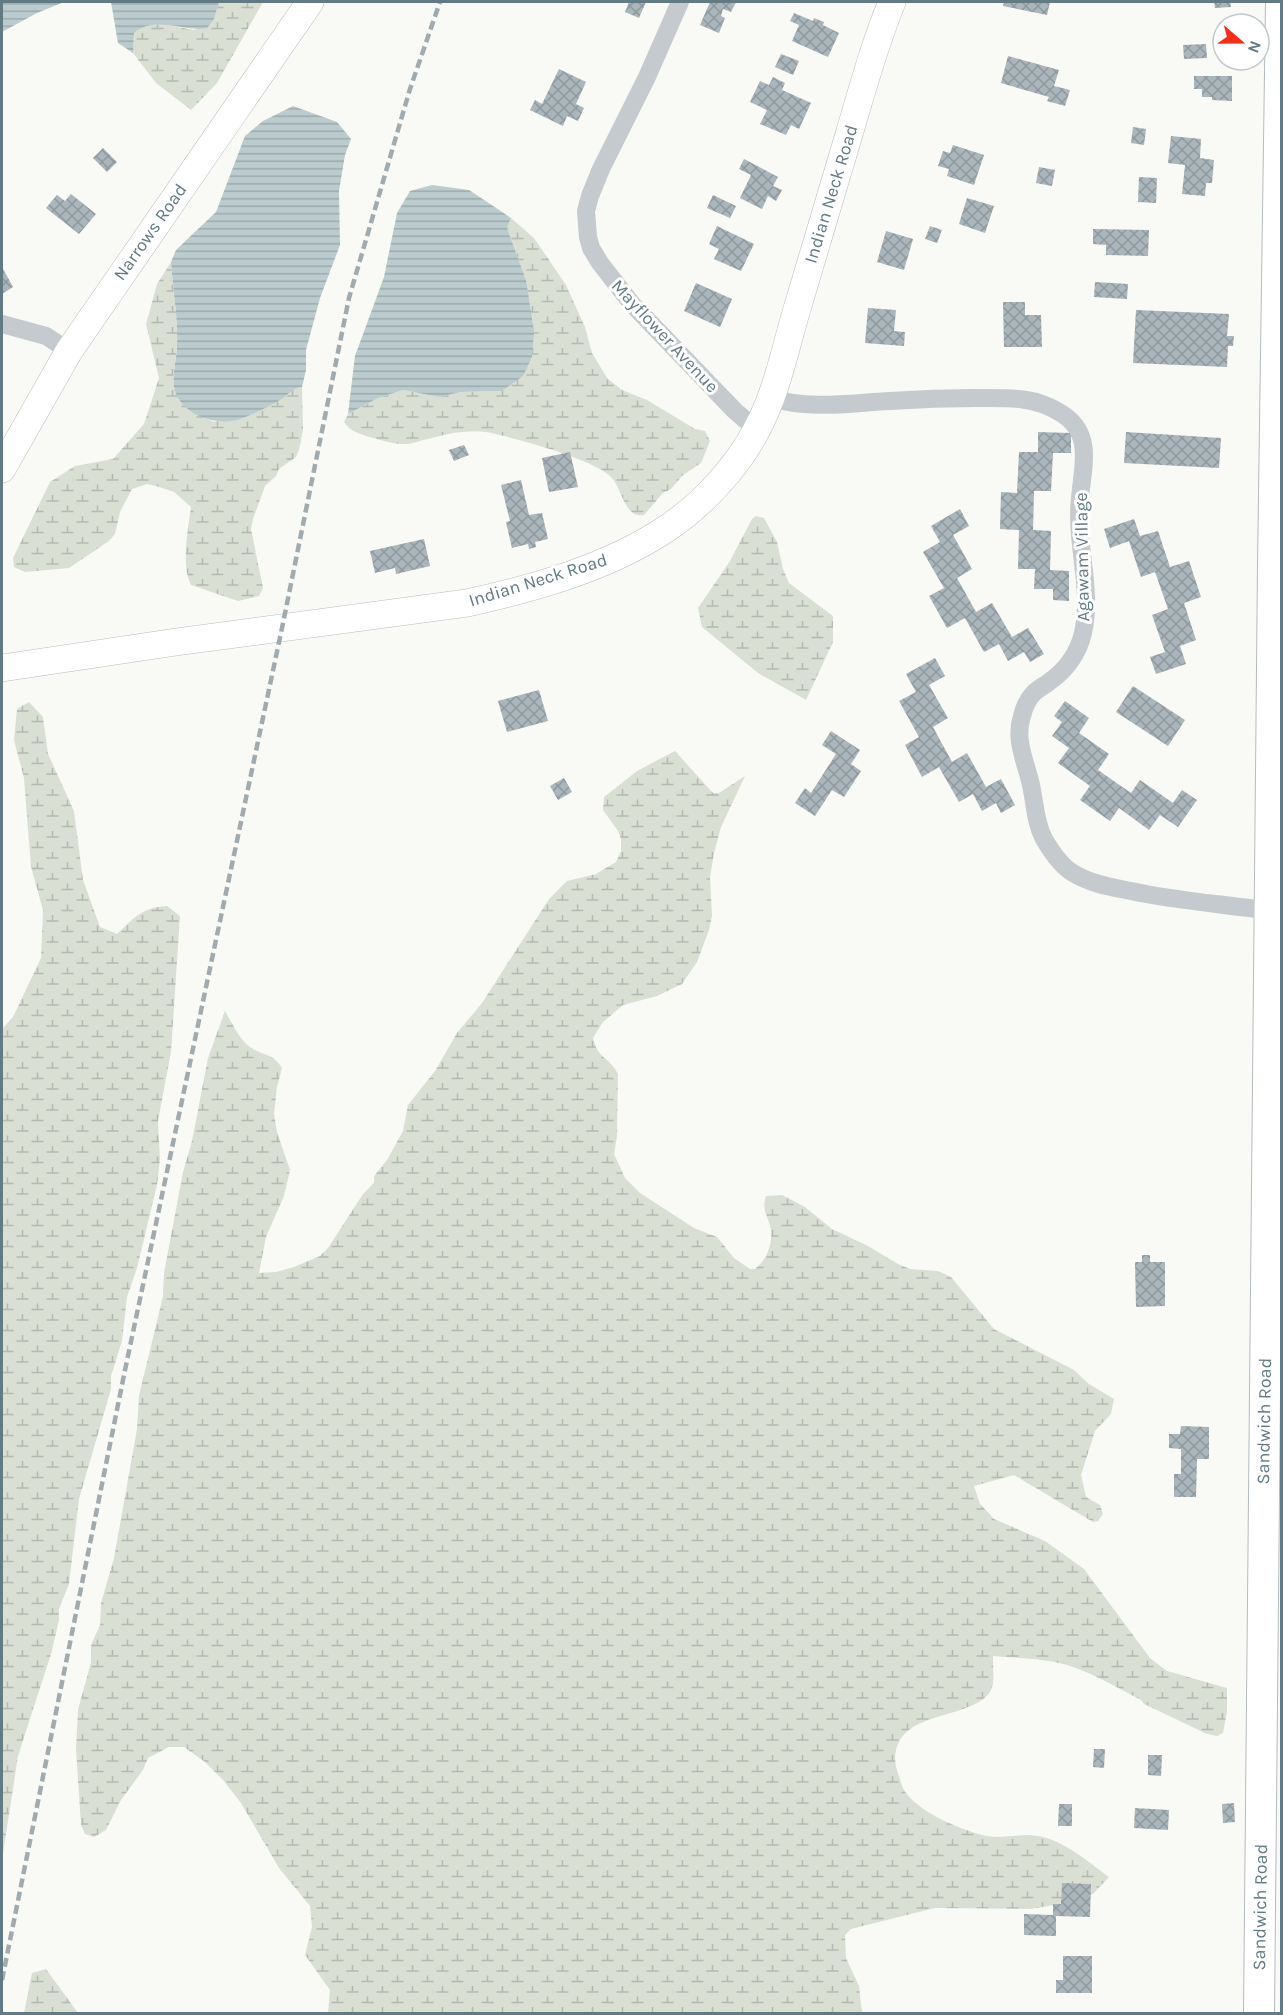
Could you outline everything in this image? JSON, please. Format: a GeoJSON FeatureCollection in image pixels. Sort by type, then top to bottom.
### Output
{"type":"FeatureCollection","features":[{"type":"Feature","properties":{"kind":"main road","name":"Sandwich Road"},"geometry":{"type":"LineString","coordinates":[[1259,2013],[1262,1531],[1273,1372],[1275,1132],[1270,910],[1278,460],[1281,2]]}},
{"type":"Feature","properties":{"kind":"street","name":"Narrows Road"},"geometry":{"type":"LineString","coordinates":[[2,469],[69,351],[309,2]]}},
{"type":"Feature","properties":{"kind":"street","name":"Mayflower Avenue"},"geometry":{"type":"LineString","coordinates":[[680,2],[647,77],[592,190],[586,211],[588,237],[591,248],[600,263],[632,304],[735,411],[757,430]]}},
{"type":"Feature","properties":{"kind":"street","name":"Indian Neck Road"},"geometry":{"type":"LineString","coordinates":[[2,668],[436,608],[491,598],[613,557],[667,529],[719,482],[757,430],[770,398],[870,62],[892,2]]}},
{"type":"Feature","properties":{"kind":"street"},"geometry":{"type":"LineString","coordinates":[[2,324],[46,336],[69,351]]}},
{"type":"Feature","properties":{"kind":"street","name":"Agawam Village"},"geometry":{"type":"LineString","coordinates":[[770,398],[798,405],[1016,398],[1040,402],[1073,422],[1081,436],[1085,454],[1079,518],[1086,600],[1083,631],[1070,662],[1060,673],[1032,694],[1026,704],[1019,727],[1020,746],[1043,837],[1051,850],[1071,872],[1090,882],[1176,900],[1270,910]]}},
{"type":"Feature","properties":{"kind":"green space"},"geometry":{"type":"Polygon","coordinates":[[[219,2],[263,2],[217,83],[191,110],[156,83],[133,53],[134,33],[143,25],[161,24],[194,30],[214,19],[219,2]]]}},
{"type":"Feature","properties":{"kind":"green space"},"geometry":{"type":"Polygon","coordinates":[[[511,218],[534,238],[566,285],[585,327],[592,353],[607,378],[622,390],[647,400],[695,429],[705,431],[710,441],[701,463],[683,475],[671,489],[663,493],[644,515],[632,512],[615,482],[602,471],[590,464],[539,446],[479,431],[453,433],[409,444],[396,444],[356,432],[344,422],[348,414],[378,398],[403,390],[439,397],[461,392],[502,391],[526,280],[507,228],[511,218]]]}},
{"type":"Feature","properties":{"kind":"green space"},"geometry":{"type":"Polygon","coordinates":[[[171,262],[177,335],[174,383],[177,395],[184,405],[214,422],[287,396],[293,389],[302,387],[303,430],[299,450],[296,457],[279,469],[276,476],[265,486],[251,529],[263,588],[259,596],[238,601],[191,585],[186,568],[186,558],[191,507],[174,492],[147,484],[132,489],[120,512],[115,534],[109,541],[69,568],[25,572],[14,567],[13,558],[50,482],[75,466],[113,459],[144,424],[159,378],[146,324],[157,284],[171,262]]]}},
{"type":"Feature","properties":{"kind":"green space"},"geometry":{"type":"Polygon","coordinates":[[[756,516],[764,518],[777,542],[783,569],[789,583],[833,616],[833,642],[806,700],[758,673],[702,627],[698,608],[730,561],[752,519],[756,516]]]}},
{"type":"Feature","properties":{"kind":"green space"},"geometry":{"type":"Polygon","coordinates":[[[29,702],[43,717],[48,754],[74,811],[83,880],[100,927],[117,934],[139,914],[158,907],[167,906],[180,916],[171,1052],[158,1121],[160,1159],[157,1185],[137,1268],[127,1297],[122,1341],[111,1376],[111,1389],[79,1499],[69,1584],[59,1609],[59,1620],[51,1654],[18,1756],[2,1860],[2,1029],[13,1017],[41,958],[43,910],[31,867],[24,778],[14,740],[17,709],[29,702]]]}},
{"type":"Feature","properties":{"kind":"green space"},"geometry":{"type":"Polygon","coordinates":[[[675,751],[713,793],[719,793],[745,776],[721,827],[714,853],[710,877],[712,915],[697,962],[682,984],[657,996],[623,1005],[603,1022],[593,1038],[598,1050],[618,1074],[617,1136],[614,1154],[625,1178],[640,1193],[694,1228],[717,1237],[734,1258],[750,1269],[755,1269],[760,1265],[767,1255],[770,1243],[770,1225],[764,1208],[766,1196],[782,1195],[805,1207],[832,1229],[868,1246],[898,1264],[910,1269],[938,1271],[951,1277],[994,1329],[1074,1370],[1089,1384],[1114,1399],[1111,1414],[1095,1431],[1081,1475],[1086,1497],[1100,1505],[1103,1514],[1098,1521],[1093,1522],[1014,1475],[974,1486],[980,1504],[994,1519],[1045,1541],[1084,1569],[1150,1658],[1167,1671],[1227,1688],[1227,1711],[1223,1733],[1217,1736],[1207,1734],[1144,1704],[1141,1700],[1099,1678],[1066,1665],[993,1656],[993,1684],[988,1695],[978,1703],[964,1709],[919,1724],[907,1731],[899,1742],[895,1761],[903,1788],[919,1806],[954,1825],[987,1836],[1032,1835],[1057,1842],[1109,1877],[1093,1894],[1072,1902],[1030,1909],[935,1908],[851,1929],[845,1935],[846,1958],[859,1986],[862,2013],[328,2013],[330,1990],[305,1955],[312,1927],[310,1906],[279,1868],[241,1803],[205,1762],[184,1747],[169,1747],[148,1758],[143,1770],[121,1800],[106,1830],[94,1837],[85,1834],[81,1825],[76,1749],[78,1710],[91,1662],[91,1645],[100,1625],[101,1603],[114,1558],[137,1429],[139,1396],[163,1296],[164,1273],[183,1172],[192,1141],[208,1058],[225,1011],[246,1044],[275,1059],[282,1068],[274,1114],[277,1132],[290,1170],[284,1196],[266,1237],[259,1273],[276,1272],[294,1267],[320,1256],[328,1248],[363,1194],[374,1183],[374,1176],[387,1160],[403,1131],[408,1105],[435,1071],[457,1033],[482,1003],[549,899],[567,881],[596,874],[616,862],[621,851],[621,839],[603,810],[604,797],[637,771],[675,751]]]}},
{"type":"Feature","properties":{"kind":"green space"},"geometry":{"type":"Polygon","coordinates":[[[46,1969],[78,2013],[24,2013],[32,1973],[46,1969]]]}},
{"type":"Feature","properties":{"kind":"shaded area"},"geometry":{"type":"Polygon","coordinates":[[[2,2],[64,2],[37,13],[2,32],[2,2]]]}},
{"type":"Feature","properties":{"kind":"shaded area"},"geometry":{"type":"Polygon","coordinates":[[[111,2],[219,2],[214,19],[207,28],[151,25],[142,28],[134,33],[133,53],[118,43],[111,2]]]}},
{"type":"Feature","properties":{"kind":"shaded area"},"geometry":{"type":"Polygon","coordinates":[[[293,106],[337,122],[351,139],[345,155],[339,191],[340,245],[320,298],[306,350],[306,370],[302,387],[293,390],[266,408],[243,418],[228,421],[208,419],[198,416],[183,404],[174,387],[177,335],[171,262],[176,250],[216,212],[245,136],[263,121],[293,106]]]}},
{"type":"Feature","properties":{"kind":"shaded area"},"geometry":{"type":"Polygon","coordinates":[[[432,185],[469,190],[511,218],[507,228],[526,280],[534,332],[532,357],[523,376],[502,391],[461,392],[439,397],[403,390],[378,398],[348,414],[355,356],[384,277],[397,213],[410,191],[432,185]]]}},
{"type":"Feature","properties":{"kind":"building"},"geometry":{"type":"Polygon","coordinates":[[[629,2],[646,2],[639,18],[625,12],[629,2]]]}},
{"type":"Feature","properties":{"kind":"building"},"geometry":{"type":"Polygon","coordinates":[[[710,2],[736,2],[731,12],[723,9],[721,16],[725,18],[719,33],[700,25],[710,2]]]}},
{"type":"Feature","properties":{"kind":"building"},"geometry":{"type":"Polygon","coordinates":[[[1004,2],[1050,2],[1047,15],[1003,6],[1004,2]]]}},
{"type":"Feature","properties":{"kind":"building"},"geometry":{"type":"Polygon","coordinates":[[[1214,2],[1230,2],[1231,7],[1215,8],[1214,2]]]}},
{"type":"Feature","properties":{"kind":"building"},"geometry":{"type":"Polygon","coordinates":[[[794,13],[813,21],[814,18],[824,22],[823,25],[839,33],[828,57],[792,41],[799,25],[790,21],[794,13]]]}},
{"type":"Feature","properties":{"kind":"building"},"geometry":{"type":"Polygon","coordinates":[[[1206,44],[1207,58],[1184,59],[1183,45],[1206,44]]]}},
{"type":"Feature","properties":{"kind":"building"},"geometry":{"type":"Polygon","coordinates":[[[781,54],[799,61],[793,75],[775,67],[781,54]]]}},
{"type":"Feature","properties":{"kind":"building"},"geometry":{"type":"Polygon","coordinates":[[[1008,56],[1059,70],[1054,86],[1070,90],[1065,106],[1047,101],[1049,97],[1001,83],[1008,56]]]}},
{"type":"Feature","properties":{"kind":"building"},"geometry":{"type":"Polygon","coordinates":[[[559,69],[586,82],[576,104],[584,108],[578,121],[567,116],[563,126],[530,110],[535,100],[542,104],[559,69]]]}},
{"type":"Feature","properties":{"kind":"building"},"geometry":{"type":"Polygon","coordinates":[[[1194,76],[1232,76],[1232,101],[1202,97],[1202,89],[1194,89],[1194,76]]]}},
{"type":"Feature","properties":{"kind":"building"},"geometry":{"type":"Polygon","coordinates":[[[773,77],[785,83],[782,90],[811,103],[799,129],[791,125],[786,135],[760,124],[767,110],[750,102],[760,81],[769,85],[773,77]]]}},
{"type":"Feature","properties":{"kind":"building"},"geometry":{"type":"Polygon","coordinates":[[[1133,127],[1146,129],[1144,145],[1131,143],[1133,127]]]}},
{"type":"Feature","properties":{"kind":"building"},"geometry":{"type":"Polygon","coordinates":[[[1171,136],[1201,139],[1200,158],[1214,160],[1212,183],[1206,183],[1205,196],[1182,194],[1185,165],[1168,163],[1171,136]]]}},
{"type":"Feature","properties":{"kind":"building"},"geometry":{"type":"Polygon","coordinates":[[[953,145],[984,155],[974,185],[947,176],[949,169],[938,166],[943,151],[950,153],[953,145]]]}},
{"type":"Feature","properties":{"kind":"building"},"geometry":{"type":"Polygon","coordinates":[[[103,148],[117,162],[107,172],[93,158],[103,148]]]}},
{"type":"Feature","properties":{"kind":"building"},"geometry":{"type":"Polygon","coordinates":[[[744,159],[778,177],[773,186],[782,190],[776,201],[768,196],[762,209],[740,198],[751,175],[739,169],[744,159]]]}},
{"type":"Feature","properties":{"kind":"building"},"geometry":{"type":"Polygon","coordinates":[[[1039,167],[1055,170],[1052,186],[1036,183],[1039,167]]]}},
{"type":"Feature","properties":{"kind":"building"},"geometry":{"type":"Polygon","coordinates":[[[1139,177],[1157,178],[1156,203],[1138,202],[1139,177]]]}},
{"type":"Feature","properties":{"kind":"building"},"geometry":{"type":"Polygon","coordinates":[[[71,194],[96,214],[79,234],[46,208],[57,195],[65,201],[71,194]]]}},
{"type":"Feature","properties":{"kind":"building"},"geometry":{"type":"Polygon","coordinates":[[[713,195],[736,206],[730,218],[707,208],[713,195]]]}},
{"type":"Feature","properties":{"kind":"building"},"geometry":{"type":"Polygon","coordinates":[[[967,198],[994,206],[985,233],[959,224],[967,198]]]}},
{"type":"Feature","properties":{"kind":"building"},"geometry":{"type":"Polygon","coordinates":[[[717,226],[754,244],[741,271],[714,259],[719,249],[709,244],[717,226]]]}},
{"type":"Feature","properties":{"kind":"building"},"geometry":{"type":"Polygon","coordinates":[[[930,226],[942,230],[937,243],[925,239],[930,226]]]}},
{"type":"Feature","properties":{"kind":"building"},"geometry":{"type":"Polygon","coordinates":[[[1093,229],[1149,230],[1148,256],[1106,255],[1106,245],[1093,244],[1093,229]]]}},
{"type":"Feature","properties":{"kind":"building"},"geometry":{"type":"Polygon","coordinates":[[[886,231],[913,239],[904,270],[877,262],[886,231]]]}},
{"type":"Feature","properties":{"kind":"building"},"geometry":{"type":"Polygon","coordinates":[[[2,267],[13,287],[2,294],[2,267]]]}},
{"type":"Feature","properties":{"kind":"building"},"geometry":{"type":"Polygon","coordinates":[[[1095,282],[1128,284],[1127,299],[1094,297],[1095,282]]]}},
{"type":"Feature","properties":{"kind":"building"},"geometry":{"type":"Polygon","coordinates":[[[696,283],[732,299],[720,327],[684,311],[696,283]]]}},
{"type":"Feature","properties":{"kind":"building"},"geometry":{"type":"Polygon","coordinates":[[[1003,302],[1025,302],[1025,315],[1041,315],[1042,347],[1004,347],[1003,302]]]}},
{"type":"Feature","properties":{"kind":"building"},"geometry":{"type":"Polygon","coordinates":[[[868,308],[896,310],[894,331],[905,332],[904,346],[865,343],[868,308]]]}},
{"type":"Feature","properties":{"kind":"building"},"geometry":{"type":"Polygon","coordinates":[[[1136,310],[1229,314],[1227,336],[1234,336],[1233,346],[1228,346],[1227,367],[1133,363],[1136,310]]]}},
{"type":"Feature","properties":{"kind":"building"},"geometry":{"type":"Polygon","coordinates":[[[1038,432],[1071,433],[1071,453],[1053,453],[1051,491],[1034,491],[1033,530],[1051,531],[1050,570],[1069,571],[1069,601],[1053,600],[1053,589],[1034,589],[1035,569],[1018,569],[1019,530],[1000,529],[1001,492],[1017,493],[1019,452],[1038,452],[1038,432]]]}},
{"type":"Feature","properties":{"kind":"building"},"geometry":{"type":"Polygon","coordinates":[[[1126,432],[1221,438],[1219,468],[1124,463],[1126,432]]]}},
{"type":"Feature","properties":{"kind":"building"},"geometry":{"type":"Polygon","coordinates":[[[464,445],[469,455],[454,461],[449,450],[464,445]]]}},
{"type":"Feature","properties":{"kind":"building"},"geometry":{"type":"Polygon","coordinates":[[[570,452],[578,487],[549,492],[542,458],[570,452]]]}},
{"type":"Feature","properties":{"kind":"building"},"geometry":{"type":"Polygon","coordinates":[[[521,480],[529,515],[542,513],[548,539],[535,542],[536,547],[529,549],[528,544],[512,548],[506,522],[510,521],[501,485],[521,480]]]}},
{"type":"Feature","properties":{"kind":"building"},"geometry":{"type":"Polygon","coordinates":[[[960,509],[969,526],[953,535],[972,569],[957,578],[976,612],[992,603],[1012,637],[1028,628],[1044,654],[1030,662],[1024,652],[1008,661],[999,644],[984,652],[965,618],[947,628],[929,596],[944,588],[923,552],[940,542],[931,526],[960,509]]]}},
{"type":"Feature","properties":{"kind":"building"},"geometry":{"type":"Polygon","coordinates":[[[1134,519],[1140,536],[1158,531],[1170,567],[1189,561],[1201,597],[1184,603],[1196,640],[1180,646],[1186,664],[1156,674],[1150,657],[1165,652],[1152,615],[1168,609],[1155,572],[1141,577],[1129,541],[1110,548],[1104,529],[1134,519]]]}},
{"type":"Feature","properties":{"kind":"building"},"geometry":{"type":"Polygon","coordinates":[[[424,539],[430,566],[396,574],[395,568],[375,573],[370,551],[424,539]]]}},
{"type":"Feature","properties":{"kind":"building"},"geometry":{"type":"Polygon","coordinates":[[[935,658],[945,676],[929,685],[948,718],[933,727],[952,762],[967,753],[986,787],[1001,779],[1015,805],[1001,813],[996,803],[982,811],[973,794],[959,802],[939,767],[922,777],[905,745],[919,737],[899,701],[916,692],[906,674],[935,658]]]}},
{"type":"Feature","properties":{"kind":"building"},"geometry":{"type":"Polygon","coordinates":[[[1133,686],[1185,720],[1168,746],[1116,712],[1133,686]]]}},
{"type":"Feature","properties":{"kind":"building"},"geometry":{"type":"Polygon","coordinates":[[[539,690],[548,721],[507,732],[498,701],[539,690]]]}},
{"type":"Feature","properties":{"kind":"building"},"geometry":{"type":"Polygon","coordinates":[[[1065,701],[1089,718],[1079,733],[1109,754],[1098,770],[1131,793],[1140,780],[1173,803],[1182,790],[1197,800],[1178,827],[1160,815],[1149,830],[1119,808],[1110,821],[1080,800],[1090,786],[1058,763],[1069,748],[1052,736],[1062,722],[1054,716],[1065,701]]]}},
{"type":"Feature","properties":{"kind":"building"},"geometry":{"type":"Polygon","coordinates":[[[831,731],[860,750],[851,764],[861,771],[844,797],[832,790],[815,816],[795,803],[805,788],[811,793],[836,754],[822,745],[831,731]]]}},
{"type":"Feature","properties":{"kind":"building"},"geometry":{"type":"Polygon","coordinates":[[[564,778],[572,792],[558,800],[550,786],[564,778]]]}},
{"type":"Feature","properties":{"kind":"building"},"geometry":{"type":"Polygon","coordinates":[[[1142,1255],[1150,1255],[1150,1262],[1165,1262],[1165,1306],[1136,1307],[1135,1262],[1142,1262],[1142,1255]]]}},
{"type":"Feature","properties":{"kind":"building"},"geometry":{"type":"Polygon","coordinates":[[[1181,1426],[1209,1427],[1209,1459],[1197,1459],[1196,1497],[1174,1497],[1174,1474],[1181,1474],[1181,1449],[1169,1448],[1169,1434],[1180,1434],[1181,1426]]]}},
{"type":"Feature","properties":{"kind":"building"},"geometry":{"type":"Polygon","coordinates":[[[1094,1749],[1105,1749],[1104,1768],[1093,1767],[1094,1749]]]}},
{"type":"Feature","properties":{"kind":"building"},"geometry":{"type":"Polygon","coordinates":[[[1148,1755],[1162,1755],[1161,1776],[1148,1775],[1148,1755]]]}},
{"type":"Feature","properties":{"kind":"building"},"geometry":{"type":"Polygon","coordinates":[[[1234,1803],[1235,1822],[1223,1823],[1222,1804],[1234,1803]]]}},
{"type":"Feature","properties":{"kind":"building"},"geometry":{"type":"Polygon","coordinates":[[[1059,1804],[1072,1804],[1072,1826],[1058,1826],[1059,1804]]]}},
{"type":"Feature","properties":{"kind":"building"},"geometry":{"type":"Polygon","coordinates":[[[1135,1808],[1169,1810],[1168,1830],[1134,1828],[1135,1808]]]}},
{"type":"Feature","properties":{"kind":"building"},"geometry":{"type":"Polygon","coordinates":[[[1062,1883],[1091,1884],[1090,1917],[1056,1916],[1056,1936],[1024,1935],[1024,1914],[1053,1915],[1053,1904],[1061,1904],[1062,1883]]]}},
{"type":"Feature","properties":{"kind":"building"},"geometry":{"type":"Polygon","coordinates":[[[1063,1956],[1092,1956],[1092,1993],[1056,1993],[1056,1980],[1063,1980],[1063,1956]]]}},
{"type":"Feature","properties":{"kind":"railway"},"geometry":{"type":"LineString","coordinates":[[2,1980],[125,1370],[282,628],[349,298],[410,89],[440,2]]}}]}
